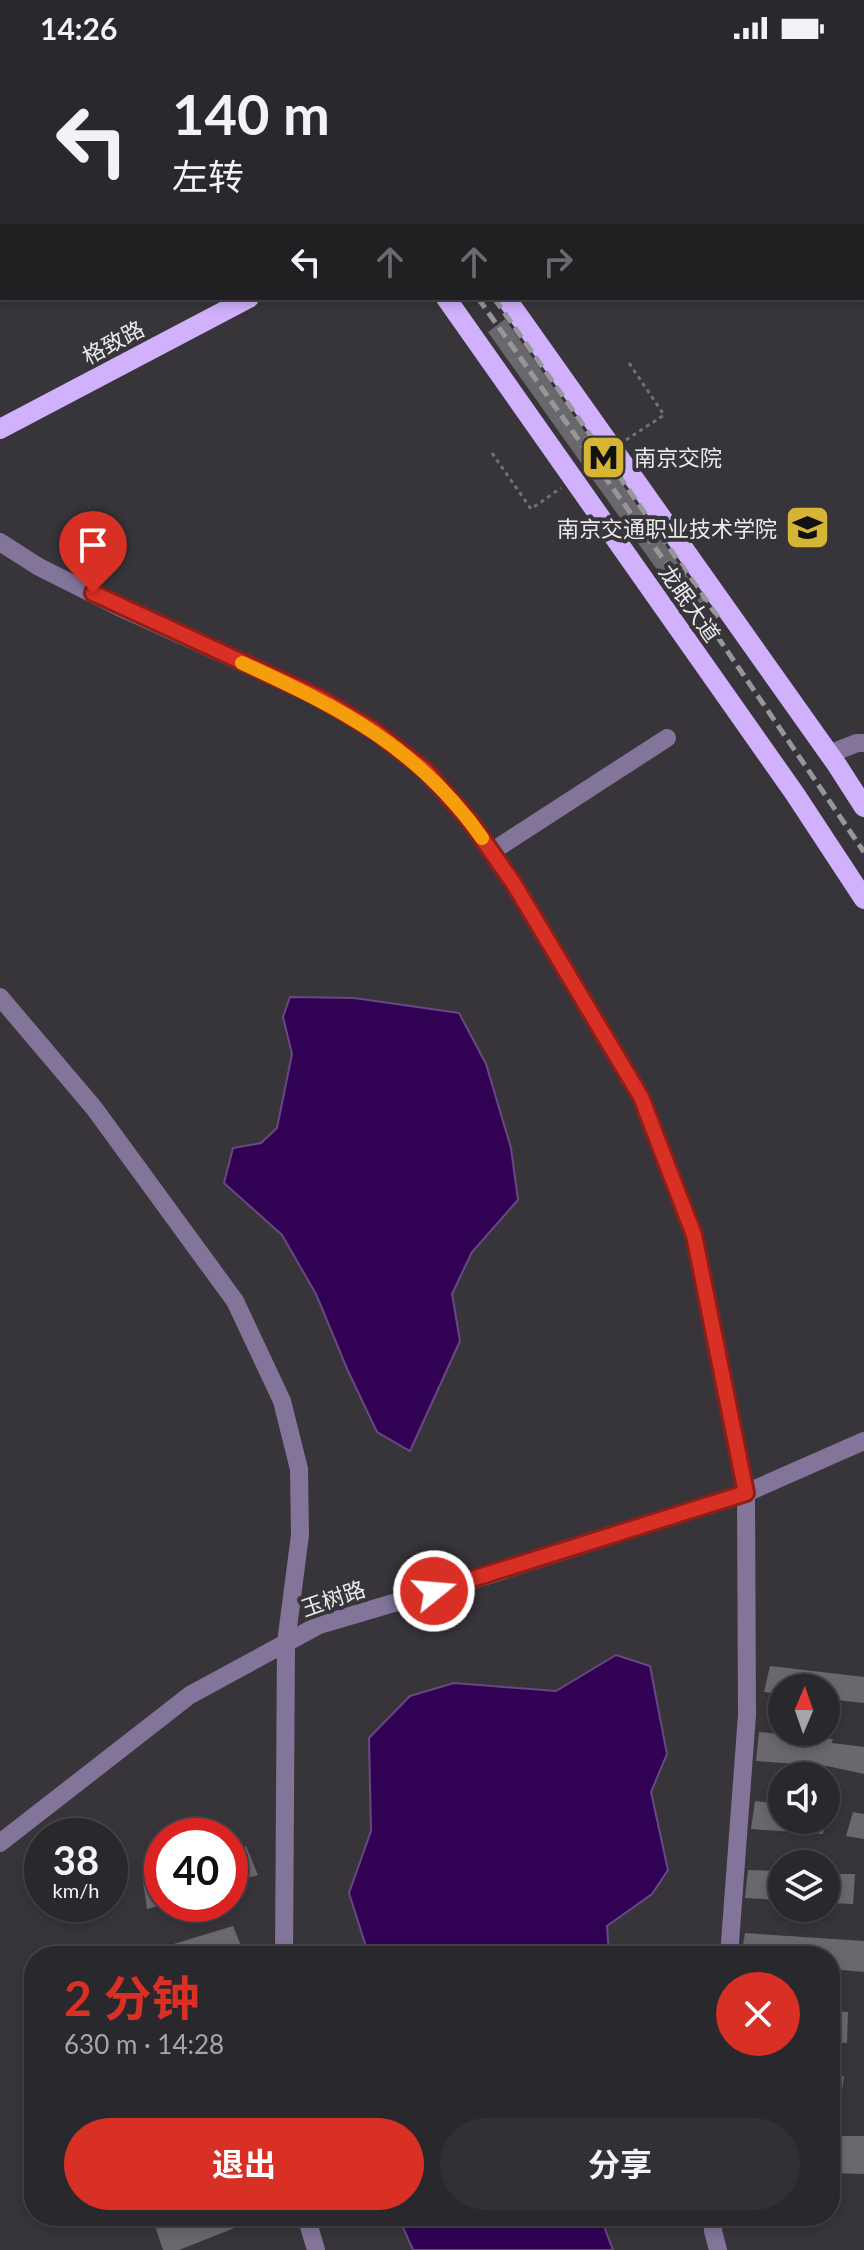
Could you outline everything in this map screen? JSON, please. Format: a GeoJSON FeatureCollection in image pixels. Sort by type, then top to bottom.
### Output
{"type":"FeatureCollection","features":[{"type":"Feature","properties":{"kind":"main road","name":"格致路"},"geometry":{"type":"LineString","coordinates":[[0,429],[245,300]]}},
{"type":"Feature","properties":{"kind":"main road","name":"龙眠大道"},"geometry":{"type":"LineString","coordinates":[[447,300],[795,794],[864,899]]}},
{"type":"Feature","properties":{"kind":"main road","name":"龙眠大道"},"geometry":{"type":"LineString","coordinates":[[507,300],[864,807]]}},
{"type":"Feature","properties":{"kind":"street"},"geometry":{"type":"LineString","coordinates":[[0,542],[39,567],[119,607],[318,697],[375,731],[426,771],[470,821],[514,884],[641,1097],[694,1235],[746,1493],[747,1715],[730,1946]]}},
{"type":"Feature","properties":{"kind":"street"},"geometry":{"type":"LineString","coordinates":[[491,852],[667,738]]}},
{"type":"Feature","properties":{"kind":"street"},"geometry":{"type":"LineString","coordinates":[[829,754],[864,743]]}},
{"type":"Feature","properties":{"kind":"street"},"geometry":{"type":"LineString","coordinates":[[0,997],[94,1108],[235,1301],[282,1401],[299,1469],[300,1535],[286,1643],[284,1946]]}},
{"type":"Feature","properties":{"kind":"street","name":"玉树路"},"geometry":{"type":"LineString","coordinates":[[0,1843],[190,1695],[319,1625],[746,1493],[864,1441]]}},
{"type":"Feature","properties":{"kind":"street"},"geometry":{"type":"LineString","coordinates":[[309,2226],[316,2250]]}},
{"type":"Feature","properties":{"kind":"street"},"geometry":{"type":"LineString","coordinates":[[713,2226],[718,2250]]}},
{"type":"Feature","properties":{"kind":"path"},"geometry":{"type":"LineString","coordinates":[[621,443],[664,415],[629,363]]}},
{"type":"Feature","properties":{"kind":"path"},"geometry":{"type":"LineString","coordinates":[[492,453],[531,509],[564,486]]}},
{"type":"Feature","properties":{"kind":"shaded area"},"geometry":{"type":"Polygon","coordinates":[[[290,997],[354,998],[459,1013],[486,1064],[511,1148],[518,1200],[472,1252],[452,1294],[460,1341],[410,1451],[377,1432],[316,1294],[282,1235],[224,1183],[233,1148],[261,1143],[277,1128],[292,1054],[283,1017],[290,997]]]}},
{"type":"Feature","properties":{"kind":"shaded area"},"geometry":{"type":"Polygon","coordinates":[[[616,1655],[650,1666],[667,1754],[651,1792],[668,1870],[652,1894],[607,1926],[608,1946],[366,1946],[349,1893],[371,1831],[369,1738],[410,1696],[454,1683],[556,1691],[616,1655]]]}},
{"type":"Feature","properties":{"kind":"shaded area"},"geometry":{"type":"Polygon","coordinates":[[[402,2226],[604,2226],[613,2250],[413,2250],[402,2226]]]}},
{"type":"Feature","properties":{"kind":"building"},"geometry":{"type":"Polygon","coordinates":[[[505,319],[707,604],[690,616],[488,332],[505,319]]]}},
{"type":"Feature","properties":{"kind":"building"},"geometry":{"type":"Polygon","coordinates":[[[770,1666],[838,1674],[768,1674],[770,1666]]]}},
{"type":"Feature","properties":{"kind":"building"},"geometry":{"type":"Polygon","coordinates":[[[840,1674],[864,1677],[864,1703],[840,1700],[840,1674]]]}},
{"type":"Feature","properties":{"kind":"building"},"geometry":{"type":"Polygon","coordinates":[[[759,1732],[768,1733],[768,1746],[840,1744],[864,1747],[864,1774],[840,1769],[840,1762],[756,1761],[759,1732]]]}},
{"type":"Feature","properties":{"kind":"building"},"geometry":{"type":"Polygon","coordinates":[[[755,1801],[768,1802],[768,1830],[751,1829],[755,1801]]]}},
{"type":"Feature","properties":{"kind":"building"},"geometry":{"type":"Polygon","coordinates":[[[853,1812],[864,1814],[864,1839],[846,1836],[853,1812]]]}},
{"type":"Feature","properties":{"kind":"building"},"geometry":{"type":"Polygon","coordinates":[[[248,1851],[258,1875],[248,1878],[248,1851]]]}},
{"type":"Feature","properties":{"kind":"building"},"geometry":{"type":"Polygon","coordinates":[[[748,1870],[768,1871],[768,1899],[745,1898],[748,1870]]]}},
{"type":"Feature","properties":{"kind":"building"},"geometry":{"type":"Polygon","coordinates":[[[840,1874],[855,1874],[853,1904],[840,1903],[840,1874]]]}},
{"type":"Feature","properties":{"kind":"building"},"geometry":{"type":"Polygon","coordinates":[[[233,1926],[241,1946],[167,1946],[233,1926]]]}},
{"type":"Feature","properties":{"kind":"building"},"geometry":{"type":"Polygon","coordinates":[[[745,1933],[864,1941],[864,1972],[840,1970],[840,1946],[743,1946],[745,1933]]]}},
{"type":"Feature","properties":{"kind":"building"},"geometry":{"type":"Polygon","coordinates":[[[840,2012],[848,2012],[847,2043],[840,2043],[840,2012]]]}},
{"type":"Feature","properties":{"kind":"building"},"geometry":{"type":"Polygon","coordinates":[[[840,2076],[844,2076],[840,2105],[840,2076]]]}},
{"type":"Feature","properties":{"kind":"building"},"geometry":{"type":"Polygon","coordinates":[[[840,2136],[864,2136],[864,2174],[840,2173],[840,2136]]]}},
{"type":"Feature","properties":{"kind":"building"},"geometry":{"type":"Polygon","coordinates":[[[155,2226],[239,2226],[179,2250],[163,2250],[155,2226]]]}},
{"type":"Feature","properties":{"kind":"railway"},"geometry":{"type":"LineString","coordinates":[[479,300],[700,611],[864,852]]}},
{"type":"Feature","properties":{"kind":"railway"},"geometry":{"type":"LineString","coordinates":[[495,300],[720,620]]}},
{"type":"Feature","properties":{"kind":"slow traffic"},"geometry":{"type":"LineString","coordinates":[[242,663],[318,697],[375,731],[426,771],[482,838]]}},
{"type":"Feature","properties":{"kind":"place","name":"南京交院"},"geometry":{"type":"Point","coordinates":[603,457]}},
{"type":"Feature","properties":{"kind":"place","name":"南京交通职业技术学院"},"geometry":{"type":"Point","coordinates":[808,528]}},
{"type":"Feature","properties":{"kind":"route"},"geometry":{"type":"LineString","coordinates":[[93,593],[318,697],[375,731],[426,771],[470,821],[514,884],[641,1097],[694,1235],[746,1493],[434,1591]]}}]}
